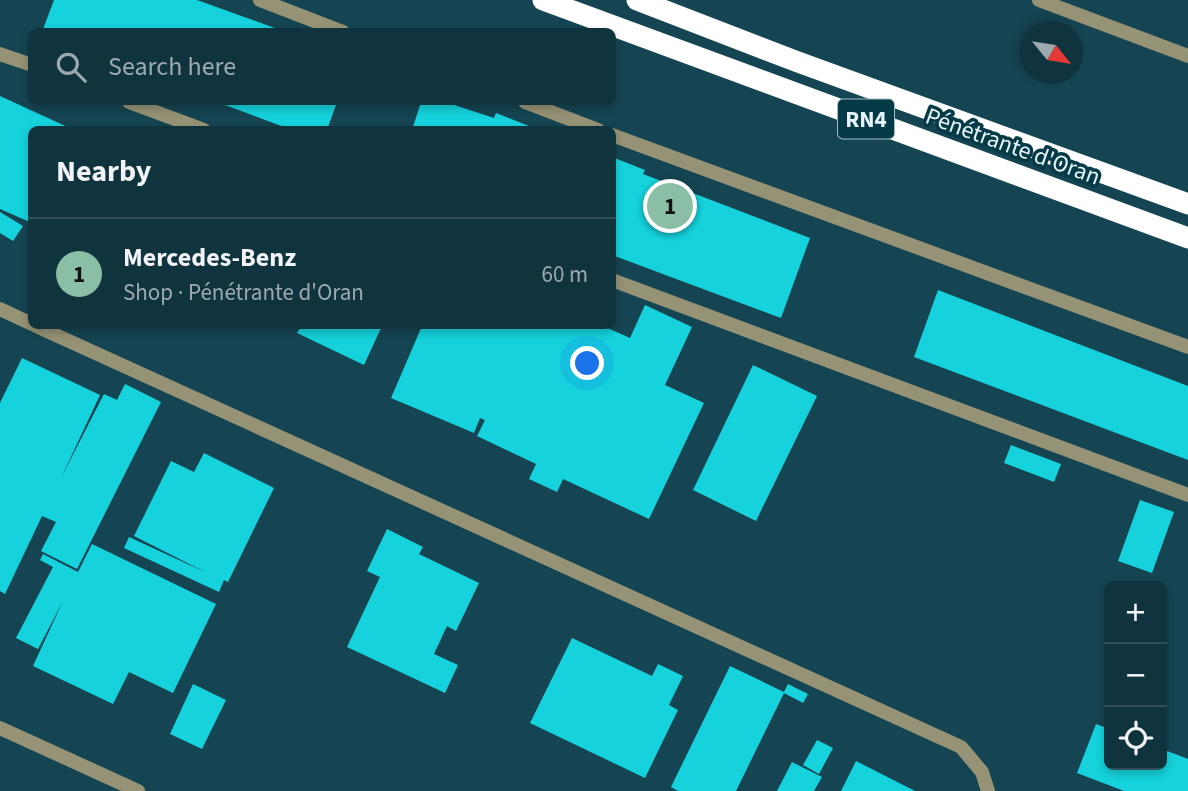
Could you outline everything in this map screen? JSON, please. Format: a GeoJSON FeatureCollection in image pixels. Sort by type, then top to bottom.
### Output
{"type":"FeatureCollection","features":[{"type":"Feature","properties":{"kind":"highway","name":"Pénétrante d'Oran"},"geometry":{"type":"LineString","coordinates":[[544,0],[1188,239]]}},
{"type":"Feature","properties":{"kind":"highway","name":"Pénétrante d'Oran"},"geometry":{"type":"LineString","coordinates":[[637,0],[798,62],[1188,204]]}},
{"type":"Feature","properties":{"kind":"street"},"geometry":{"type":"LineString","coordinates":[[261,0],[333,28]]}},
{"type":"Feature","properties":{"kind":"street"},"geometry":{"type":"LineString","coordinates":[[1039,0],[1188,56]]}},
{"type":"Feature","properties":{"kind":"street"},"geometry":{"type":"LineString","coordinates":[[0,54],[28,64]]}},
{"type":"Feature","properties":{"kind":"street"},"geometry":{"type":"LineString","coordinates":[[136,105],[193,126]]}},
{"type":"Feature","properties":{"kind":"street"},"geometry":{"type":"LineString","coordinates":[[533,105],[588,126]]}},
{"type":"Feature","properties":{"kind":"street"},"geometry":{"type":"LineString","coordinates":[[616,136],[1188,347]]}},
{"type":"Feature","properties":{"kind":"street"},"geometry":{"type":"LineString","coordinates":[[616,281],[1188,495]]}},
{"type":"Feature","properties":{"kind":"street"},"geometry":{"type":"LineString","coordinates":[[0,309],[28,322]]}},
{"type":"Feature","properties":{"kind":"street"},"geometry":{"type":"LineString","coordinates":[[43,329],[961,747],[982,772],[988,791]]}},
{"type":"Feature","properties":{"kind":"street"},"geometry":{"type":"LineString","coordinates":[[0,727],[138,791]]}},
{"type":"Feature","properties":{"kind":"building"},"geometry":{"type":"Polygon","coordinates":[[[54,0],[197,0],[275,28],[44,28],[54,0]]]}},
{"type":"Feature","properties":{"kind":"building"},"geometry":{"type":"Polygon","coordinates":[[[0,96],[65,126],[28,126],[28,221],[0,209],[0,96]]]}},
{"type":"Feature","properties":{"kind":"building"},"geometry":{"type":"Polygon","coordinates":[[[225,105],[336,105],[328,126],[281,126],[225,105]]]}},
{"type":"Feature","properties":{"kind":"building"},"geometry":{"type":"Polygon","coordinates":[[[420,105],[454,105],[494,118],[496,113],[529,126],[413,126],[420,105]]]}},
{"type":"Feature","properties":{"kind":"building"},"geometry":{"type":"Polygon","coordinates":[[[616,159],[645,170],[643,174],[810,238],[781,318],[616,256],[616,159]]]}},
{"type":"Feature","properties":{"kind":"building"},"geometry":{"type":"Polygon","coordinates":[[[0,212],[23,226],[13,241],[0,233],[0,212]]]}},
{"type":"Feature","properties":{"kind":"building"},"geometry":{"type":"Polygon","coordinates":[[[938,290],[1188,386],[1188,460],[914,357],[938,290]]]}},
{"type":"Feature","properties":{"kind":"building"},"geometry":{"type":"Polygon","coordinates":[[[645,305],[692,327],[665,385],[704,403],[649,519],[563,479],[557,492],[529,479],[536,464],[477,436],[485,420],[480,418],[474,433],[391,398],[421,329],[610,329],[630,338],[645,305]]]}},
{"type":"Feature","properties":{"kind":"building"},"geometry":{"type":"Polygon","coordinates":[[[299,329],[381,329],[364,365],[297,333],[299,329]]]}},
{"type":"Feature","properties":{"kind":"building"},"geometry":{"type":"Polygon","coordinates":[[[22,358],[100,395],[61,478],[104,394],[117,400],[125,384],[161,402],[77,569],[41,551],[56,522],[42,516],[5,594],[0,591],[0,403],[22,358]]]}},
{"type":"Feature","properties":{"kind":"building"},"geometry":{"type":"Polygon","coordinates":[[[753,365],[817,396],[756,521],[693,490],[753,365]]]}},
{"type":"Feature","properties":{"kind":"building"},"geometry":{"type":"Polygon","coordinates":[[[1011,445],[1061,464],[1054,482],[1004,463],[1011,445]]]}},
{"type":"Feature","properties":{"kind":"building"},"geometry":{"type":"Polygon","coordinates":[[[204,453],[274,488],[228,582],[224,580],[219,592],[124,548],[129,537],[207,573],[134,536],[171,461],[194,472],[204,453]]]}},
{"type":"Feature","properties":{"kind":"building"},"geometry":{"type":"Polygon","coordinates":[[[1140,500],[1174,512],[1152,573],[1118,561],[1140,500]]]}},
{"type":"Feature","properties":{"kind":"building"},"geometry":{"type":"Polygon","coordinates":[[[387,529],[423,547],[419,554],[479,583],[456,631],[447,626],[434,654],[458,665],[445,693],[347,647],[380,577],[367,571],[387,529]]]}},
{"type":"Feature","properties":{"kind":"building"},"geometry":{"type":"Polygon","coordinates":[[[92,544],[216,604],[173,693],[129,672],[113,704],[33,666],[63,601],[38,649],[16,638],[53,567],[40,560],[43,554],[78,572],[92,544]]]}},
{"type":"Feature","properties":{"kind":"building"},"geometry":{"type":"Polygon","coordinates":[[[572,638],[652,676],[658,664],[683,676],[669,705],[678,710],[645,778],[530,723],[572,638]]]}},
{"type":"Feature","properties":{"kind":"building"},"geometry":{"type":"Polygon","coordinates":[[[730,666],[784,692],[788,684],[808,694],[803,703],[784,693],[736,791],[678,791],[671,787],[730,666]]]}},
{"type":"Feature","properties":{"kind":"building"},"geometry":{"type":"Polygon","coordinates":[[[193,684],[226,700],[202,749],[170,734],[193,684]]]}},
{"type":"Feature","properties":{"kind":"building"},"geometry":{"type":"Polygon","coordinates":[[[1096,724],[1104,727],[1104,770],[1167,770],[1167,751],[1188,759],[1188,791],[1124,791],[1077,773],[1096,724]]]}},
{"type":"Feature","properties":{"kind":"building"},"geometry":{"type":"Polygon","coordinates":[[[817,740],[833,748],[819,774],[803,765],[817,740]]]}},
{"type":"Feature","properties":{"kind":"building"},"geometry":{"type":"Polygon","coordinates":[[[856,761],[915,791],[841,791],[856,761]]]}},
{"type":"Feature","properties":{"kind":"building"},"geometry":{"type":"Polygon","coordinates":[[[792,762],[822,777],[814,791],[777,791],[792,762]]]}},
{"type":"Feature","properties":{"kind":"place","name":"Mercedes-Benz"},"geometry":{"type":"Point","coordinates":[670,206]}}]}
